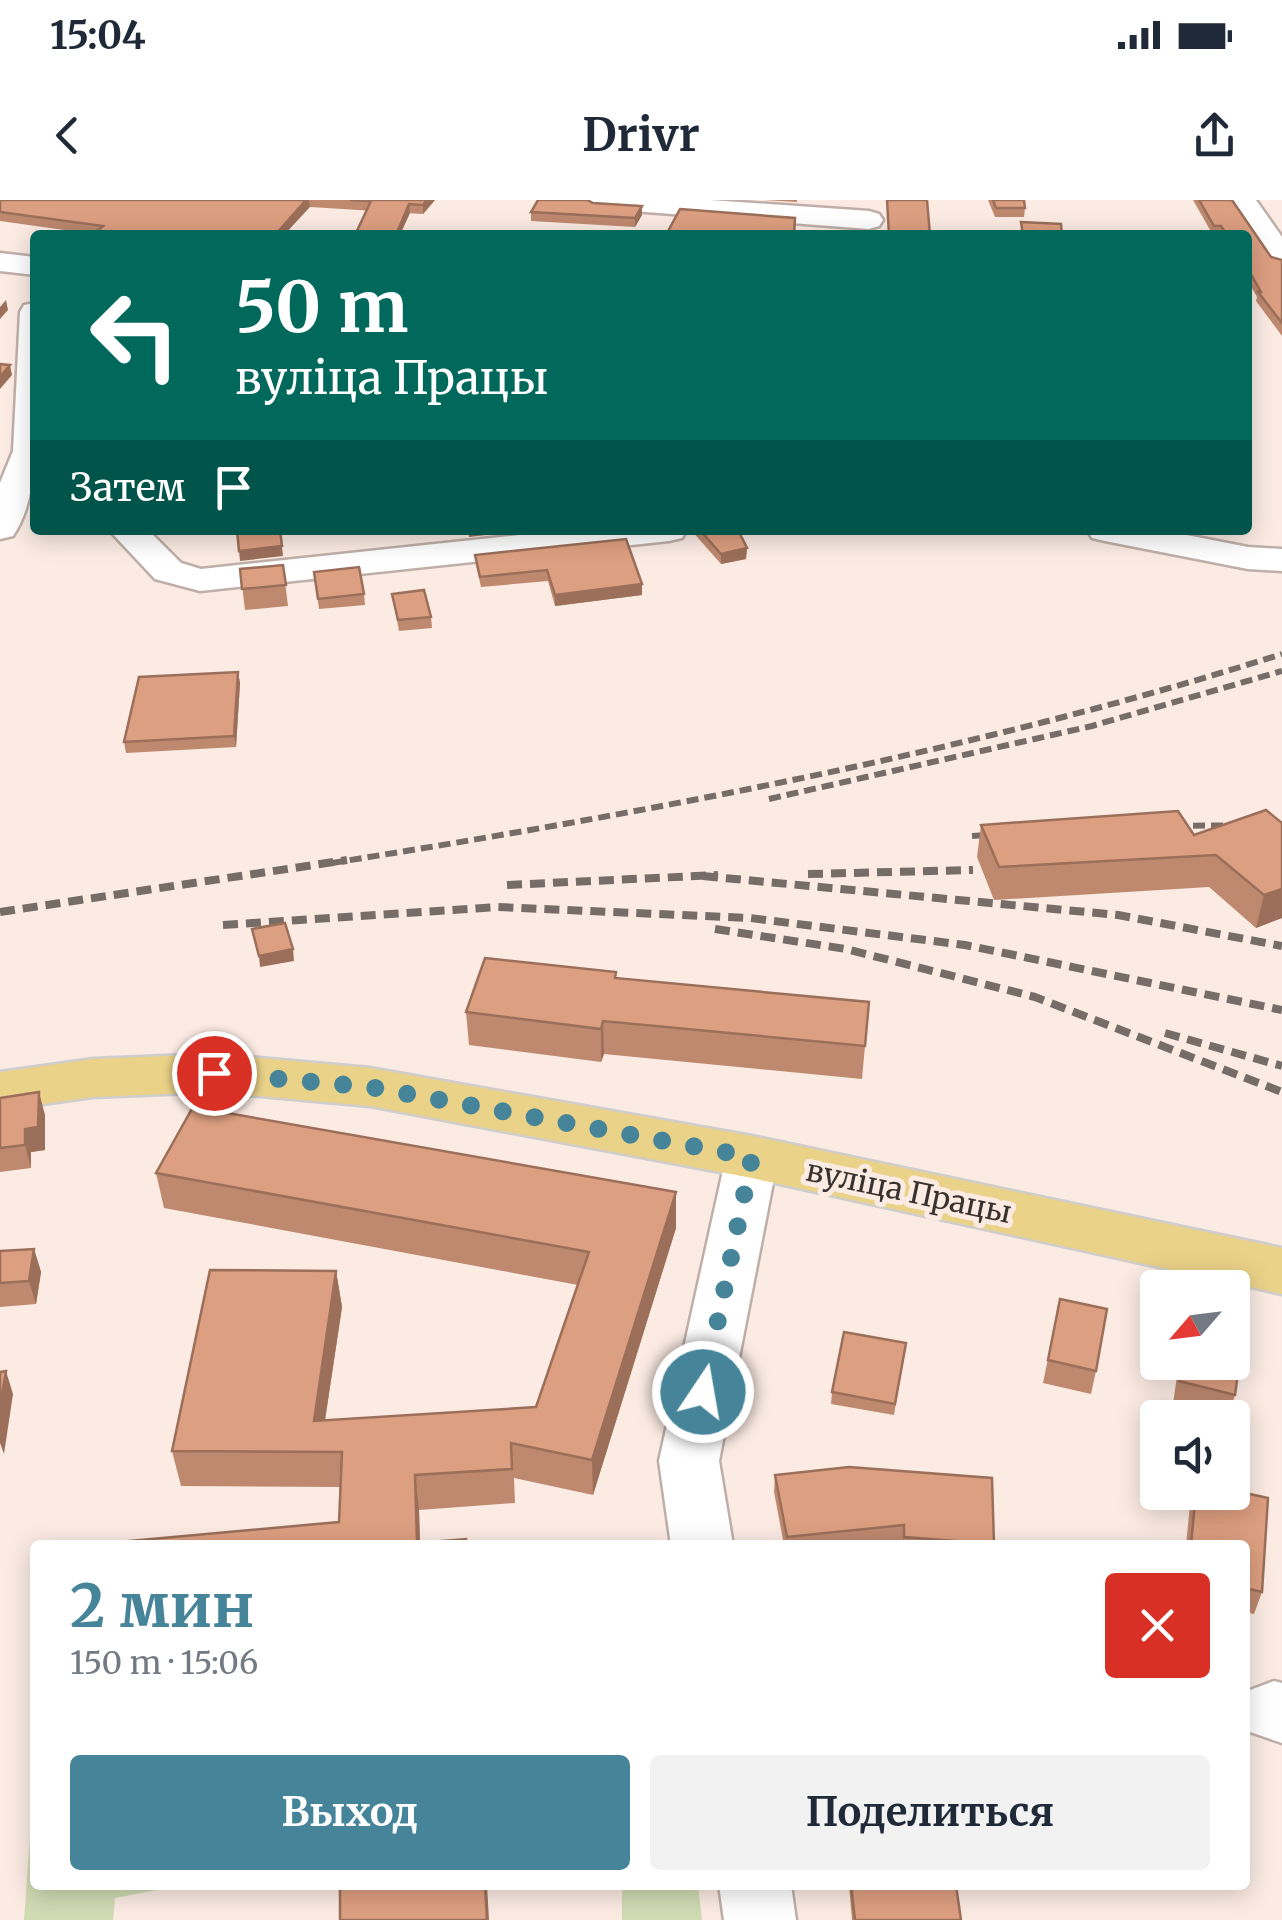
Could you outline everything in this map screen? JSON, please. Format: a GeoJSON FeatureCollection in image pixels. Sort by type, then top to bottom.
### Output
{"type":"FeatureCollection","features":[{"type":"Feature","properties":{"kind":"main road","name":"вуліца Працы"},"geometry":{"type":"LineString","coordinates":[[0,1092],[93,1078],[214,1073],[370,1087],[752,1157],[1282,1272]]}},
{"type":"Feature","properties":{"kind":"street"},"geometry":{"type":"LineString","coordinates":[[592,200],[670,202],[868,218]]}},
{"type":"Feature","properties":{"kind":"street"},"geometry":{"type":"LineString","coordinates":[[1242,200],[1282,258]]}},
{"type":"Feature","properties":{"kind":"street"},"geometry":{"type":"LineString","coordinates":[[0,262],[30,265]]}},
{"type":"Feature","properties":{"kind":"street"},"geometry":{"type":"LineString","coordinates":[[2,515],[30,451]]}},
{"type":"Feature","properties":{"kind":"street"},"geometry":{"type":"LineString","coordinates":[[132,535],[168,570],[200,580],[622,535]]}},
{"type":"Feature","properties":{"kind":"street"},"geometry":{"type":"LineString","coordinates":[[1131,535],[1248,558],[1282,560]]}},
{"type":"Feature","properties":{"kind":"street"},"geometry":{"type":"LineString","coordinates":[[701,1540],[689,1461],[752,1157]]}},
{"type":"Feature","properties":{"kind":"street"},"geometry":{"type":"LineString","coordinates":[[755,1890],[760,1920]]}},
{"type":"Feature","properties":{"kind":"green space"},"geometry":{"type":"Polygon","coordinates":[[[30,1837],[30,1890],[157,1890],[115,1898],[113,1920],[24,1920],[30,1837]]]}},
{"type":"Feature","properties":{"kind":"green space"},"geometry":{"type":"Polygon","coordinates":[[[622,1890],[699,1890],[702,1920],[622,1920],[622,1890]]]}},
{"type":"Feature","properties":{"kind":"building"},"geometry":{"type":"Polygon","coordinates":[[[0,200],[306,200],[279,230],[98,230],[103,226],[0,212],[0,200]]]}},
{"type":"Feature","properties":{"kind":"building"},"geometry":{"type":"Polygon","coordinates":[[[350,200],[427,200],[423,205],[409,204],[398,230],[357,230],[371,201],[350,200]]]}},
{"type":"Feature","properties":{"kind":"building"},"geometry":{"type":"Polygon","coordinates":[[[538,200],[642,206],[635,218],[531,212],[538,200]]]}},
{"type":"Feature","properties":{"kind":"building"},"geometry":{"type":"Polygon","coordinates":[[[887,200],[927,200],[930,230],[889,230],[887,200]]]}},
{"type":"Feature","properties":{"kind":"building"},"geometry":{"type":"Polygon","coordinates":[[[993,200],[1024,200],[1025,208],[996,208],[993,200]]]}},
{"type":"Feature","properties":{"kind":"building"},"geometry":{"type":"Polygon","coordinates":[[[1199,200],[1232,200],[1271,257],[1282,260],[1282,323],[1258,292],[1252,276],[1252,230],[1214,226],[1199,200]]]}},
{"type":"Feature","properties":{"kind":"building"},"geometry":{"type":"Polygon","coordinates":[[[680,209],[795,218],[794,230],[669,230],[680,209]]]}},
{"type":"Feature","properties":{"kind":"building"},"geometry":{"type":"Polygon","coordinates":[[[1021,222],[1061,224],[1062,230],[1022,230],[1021,222]]]}},
{"type":"Feature","properties":{"kind":"building"},"geometry":{"type":"Polygon","coordinates":[[[0,364],[10,365],[0,377],[0,364]]]}},
{"type":"Feature","properties":{"kind":"building"},"geometry":{"type":"Polygon","coordinates":[[[237,535],[281,535],[282,546],[239,551],[237,535]]]}},
{"type":"Feature","properties":{"kind":"building"},"geometry":{"type":"Polygon","coordinates":[[[704,535],[740,535],[747,548],[721,554],[704,535]]]}},
{"type":"Feature","properties":{"kind":"building"},"geometry":{"type":"Polygon","coordinates":[[[626,539],[642,584],[555,595],[547,570],[480,577],[475,555],[626,539]]]}},
{"type":"Feature","properties":{"kind":"building"},"geometry":{"type":"Polygon","coordinates":[[[283,565],[286,585],[242,589],[240,569],[283,565]]]}},
{"type":"Feature","properties":{"kind":"building"},"geometry":{"type":"Polygon","coordinates":[[[359,567],[364,594],[318,599],[314,572],[359,567]]]}},
{"type":"Feature","properties":{"kind":"building"},"geometry":{"type":"Polygon","coordinates":[[[424,590],[431,617],[398,620],[392,594],[424,590]]]}},
{"type":"Feature","properties":{"kind":"building"},"geometry":{"type":"Polygon","coordinates":[[[238,672],[234,736],[124,742],[139,677],[238,672]]]}},
{"type":"Feature","properties":{"kind":"building"},"geometry":{"type":"Polygon","coordinates":[[[1266,810],[1282,823],[1282,889],[1264,895],[1216,855],[999,867],[981,825],[1178,811],[1194,835],[1266,810]]]}},
{"type":"Feature","properties":{"kind":"building"},"geometry":{"type":"Polygon","coordinates":[[[285,923],[293,949],[259,956],[252,929],[285,923]]]}},
{"type":"Feature","properties":{"kind":"building"},"geometry":{"type":"Polygon","coordinates":[[[485,958],[616,972],[615,978],[869,1002],[865,1046],[603,1021],[601,1029],[466,1012],[485,958]]]}},
{"type":"Feature","properties":{"kind":"building"},"geometry":{"type":"Polygon","coordinates":[[[39,1092],[38,1127],[25,1129],[25,1145],[0,1148],[0,1098],[39,1092]]]}},
{"type":"Feature","properties":{"kind":"building"},"geometry":{"type":"Polygon","coordinates":[[[193,1107],[676,1192],[592,1460],[511,1443],[512,1469],[415,1475],[417,1540],[140,1540],[339,1522],[342,1452],[172,1451],[210,1270],[336,1271],[314,1421],[536,1407],[589,1252],[156,1173],[193,1107]]]}},
{"type":"Feature","properties":{"kind":"building"},"geometry":{"type":"Polygon","coordinates":[[[34,1249],[29,1281],[0,1283],[0,1251],[34,1249]]]}},
{"type":"Feature","properties":{"kind":"building"},"geometry":{"type":"Polygon","coordinates":[[[1060,1299],[1107,1309],[1096,1371],[1048,1360],[1060,1299]]]}},
{"type":"Feature","properties":{"kind":"building"},"geometry":{"type":"Polygon","coordinates":[[[844,1332],[906,1343],[895,1404],[832,1392],[844,1332]]]}},
{"type":"Feature","properties":{"kind":"building"},"geometry":{"type":"Polygon","coordinates":[[[6,1371],[0,1406],[0,1372],[6,1371]]]}},
{"type":"Feature","properties":{"kind":"building"},"geometry":{"type":"Polygon","coordinates":[[[1179,1380],[1237,1380],[1235,1395],[1179,1380]]]}},
{"type":"Feature","properties":{"kind":"building"},"geometry":{"type":"Polygon","coordinates":[[[849,1467],[992,1478],[994,1540],[904,1537],[904,1525],[787,1537],[775,1475],[849,1467]]]}},
{"type":"Feature","properties":{"kind":"building"},"geometry":{"type":"Polygon","coordinates":[[[1250,1494],[1268,1498],[1262,1592],[1250,1589],[1250,1540],[1191,1540],[1194,1510],[1250,1510],[1250,1494]]]}},
{"type":"Feature","properties":{"kind":"building"},"geometry":{"type":"Polygon","coordinates":[[[340,1890],[485,1890],[487,1920],[340,1920],[340,1890]]]}},
{"type":"Feature","properties":{"kind":"building"},"geometry":{"type":"Polygon","coordinates":[[[852,1890],[957,1890],[961,1920],[855,1920],[852,1890]]]}},
{"type":"Feature","properties":{"kind":"railway"},"geometry":{"type":"LineString","coordinates":[[332,863],[572,823],[930,750],[1166,689],[1282,654]]}},
{"type":"Feature","properties":{"kind":"railway"},"geometry":{"type":"LineString","coordinates":[[769,799],[1092,726],[1282,671]]}},
{"type":"Feature","properties":{"kind":"railway"},"geometry":{"type":"LineString","coordinates":[[1157,826],[1282,825]]}},
{"type":"Feature","properties":{"kind":"railway"},"geometry":{"type":"LineString","coordinates":[[972,836],[1007,834]]}},
{"type":"Feature","properties":{"kind":"railway"},"geometry":{"type":"LineString","coordinates":[[0,912],[347,860]]}},
{"type":"Feature","properties":{"kind":"railway"},"geometry":{"type":"LineString","coordinates":[[808,874],[973,870]]}},
{"type":"Feature","properties":{"kind":"railway"},"geometry":{"type":"LineString","coordinates":[[507,885],[718,875]]}},
{"type":"Feature","properties":{"kind":"railway"},"geometry":{"type":"LineString","coordinates":[[703,876],[1118,915],[1282,946]]}},
{"type":"Feature","properties":{"kind":"railway"},"geometry":{"type":"LineString","coordinates":[[223,925],[497,907],[750,918],[965,945],[1282,1010]]}},
{"type":"Feature","properties":{"kind":"railway"},"geometry":{"type":"LineString","coordinates":[[715,929],[846,949],[1035,997],[1282,1092]]}},
{"type":"Feature","properties":{"kind":"railway"},"geometry":{"type":"LineString","coordinates":[[1165,1033],[1282,1066]]}},
{"type":"Feature","properties":{"kind":"route"},"geometry":{"type":"LineString","coordinates":[[214,1073],[370,1087],[752,1157],[703,1392]]}}]}
